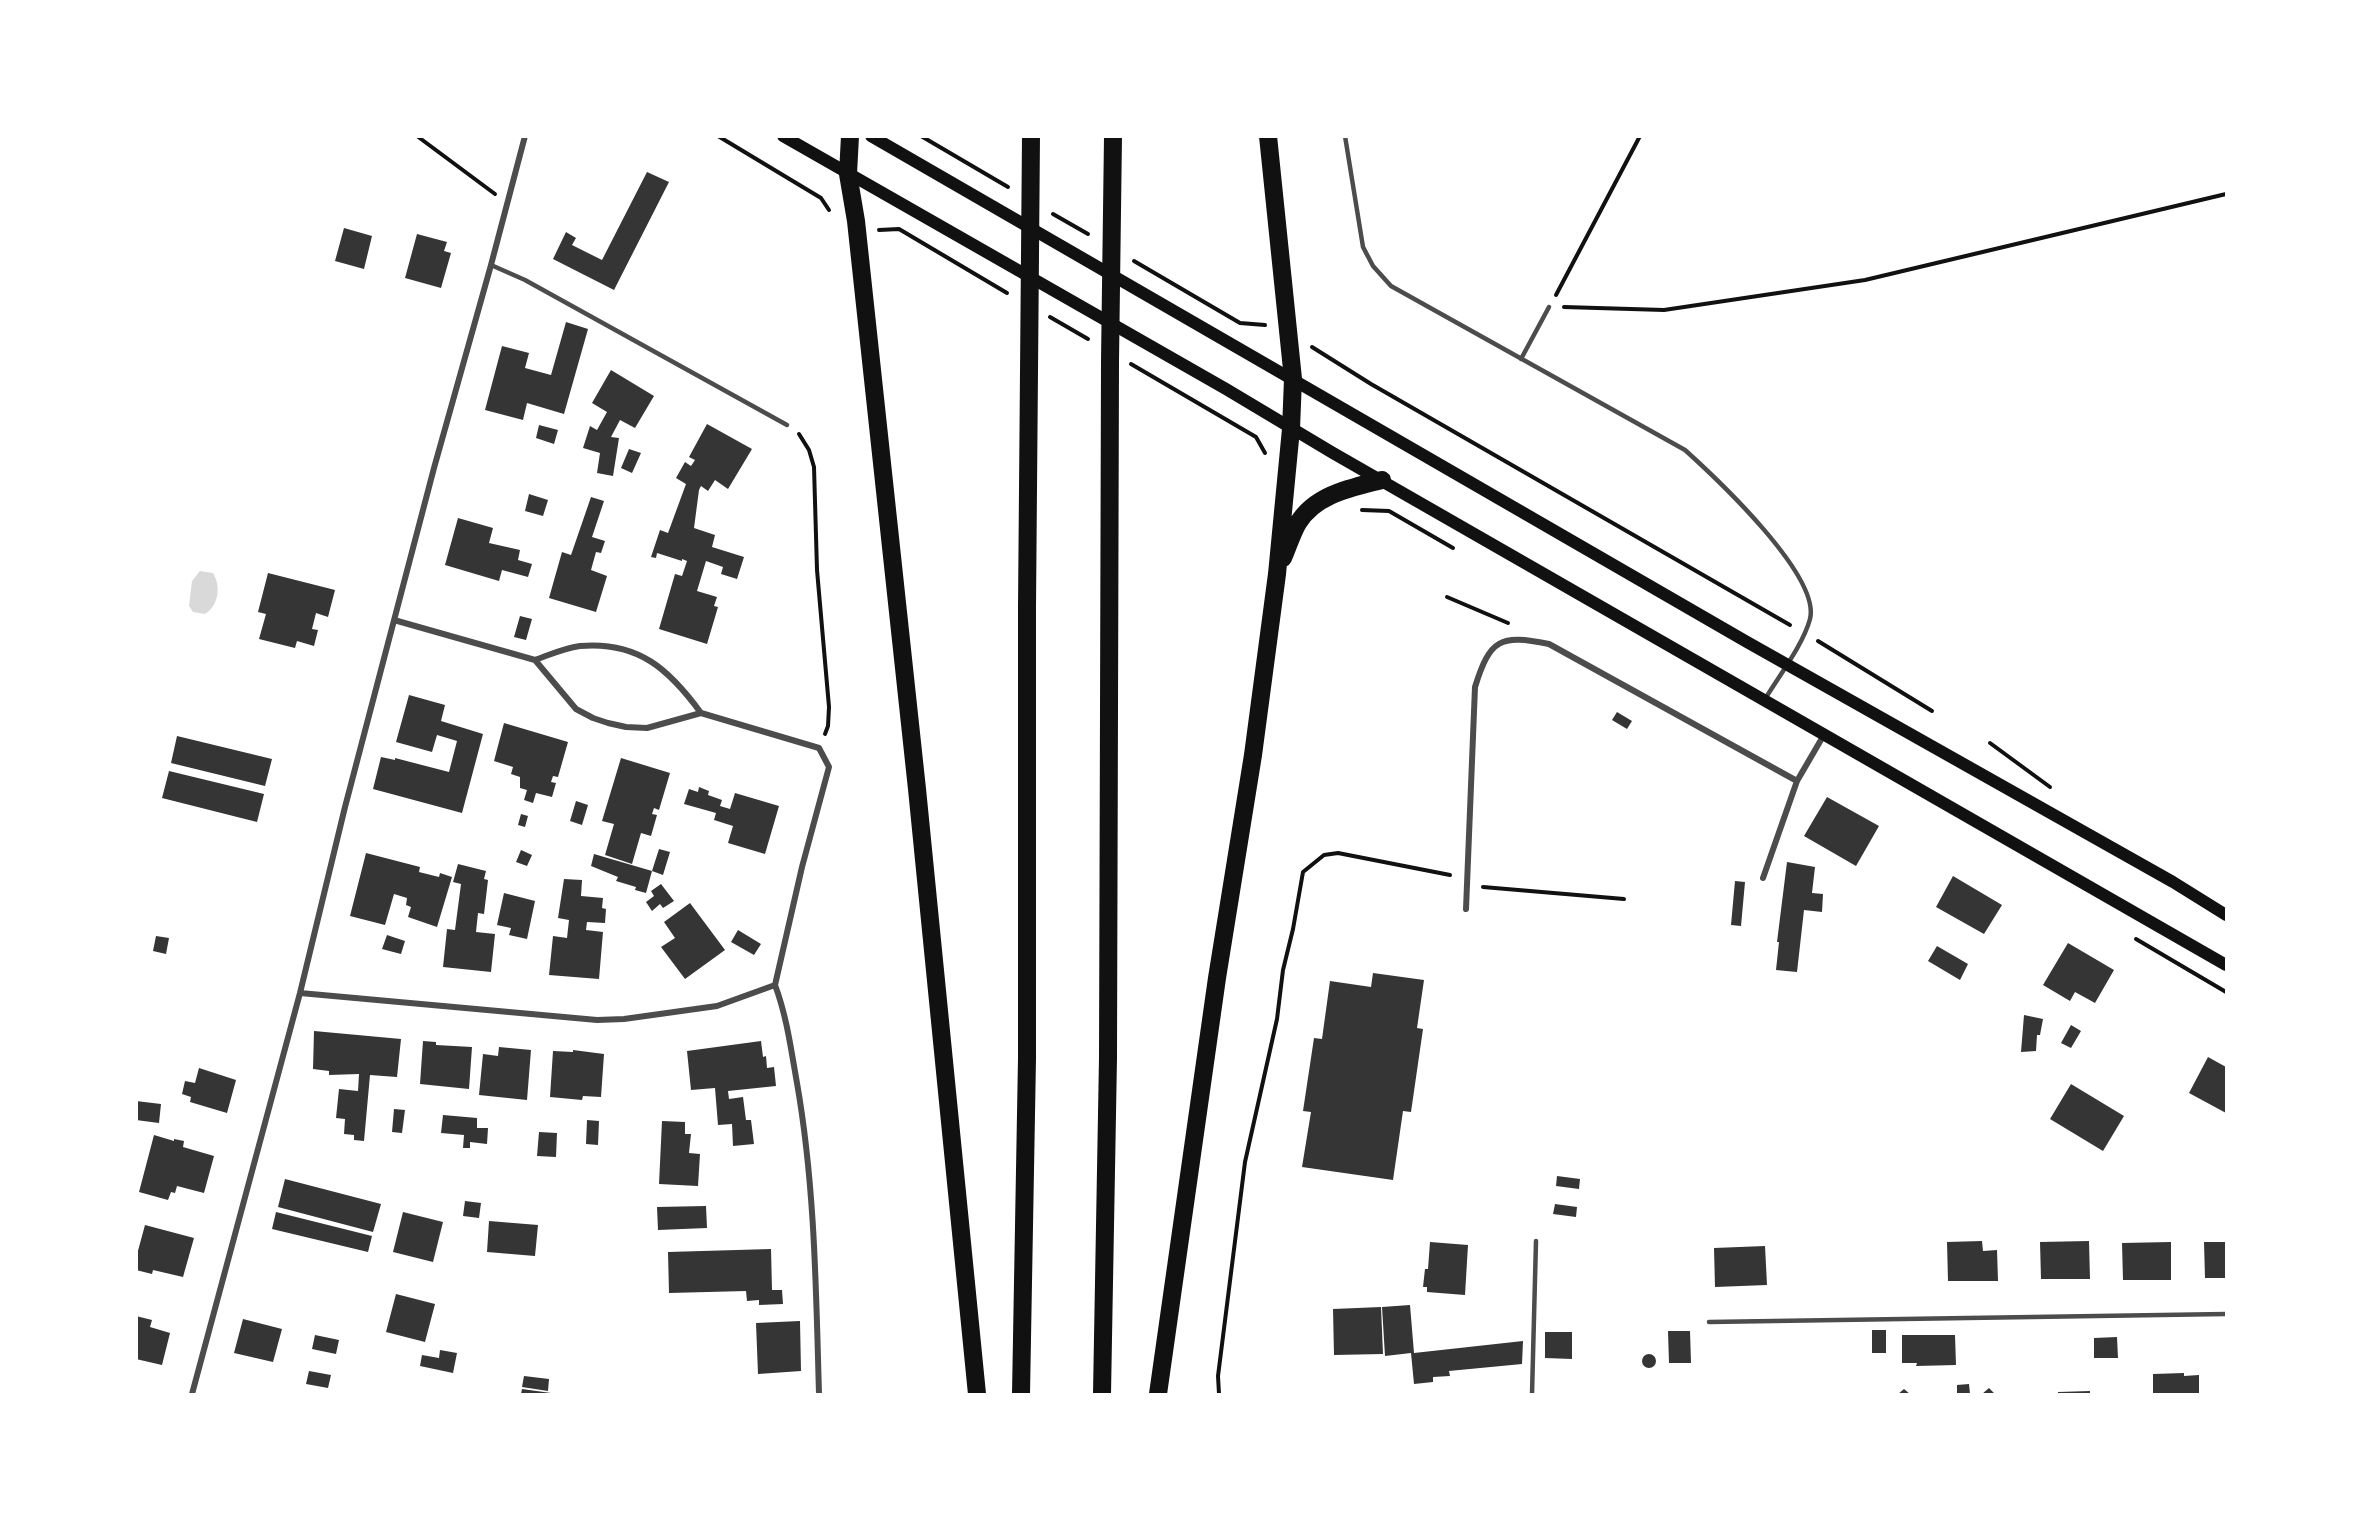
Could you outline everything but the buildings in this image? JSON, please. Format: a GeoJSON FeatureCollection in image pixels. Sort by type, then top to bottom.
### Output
{"type":"FeatureCollection","features":[{"type":"Feature","properties":{"kind":"highway"},"geometry":{"type":"LineString","coordinates":[[850,136],[848,174],[856,221],[917,789],[977,1395]]}},
{"type":"Feature","properties":{"kind":"highway"},"geometry":{"type":"LineString","coordinates":[[1021,1395],[1027,1046],[1027,594],[1031,136]]}},
{"type":"Feature","properties":{"kind":"highway"},"geometry":{"type":"LineString","coordinates":[[1102,1395],[1108,1058],[1113,136]]}},
{"type":"Feature","properties":{"kind":"highway"},"geometry":{"type":"LineString","coordinates":[[1158,1395],[1217,978],[1253,755],[1276,574],[1291,429],[1293,380],[1268,136]]}},
{"type":"Feature","properties":{"kind":"highway"},"geometry":{"type":"LineString","coordinates":[[1276,574],[1299,522],[1323,498],[1382,480]]}},
{"type":"Feature","properties":{"kind":"main road"},"geometry":{"type":"LineString","coordinates":[[783,136],[2226,965]]}},
{"type":"Feature","properties":{"kind":"main road"},"geometry":{"type":"LineString","coordinates":[[871,136],[1786,664],[2173,882],[2226,915]]}},
{"type":"Feature","properties":{"kind":"street"},"geometry":{"type":"LineString","coordinates":[[192,1395],[300,993],[434,468],[525,136]]}},
{"type":"Feature","properties":{"kind":"street"},"geometry":{"type":"LineString","coordinates":[[394,620],[535,660],[579,646],[617,649],[638,655],[657,664],[670,675],[701,712],[819,748],[829,767],[802,867],[775,985],[784,1011],[807,1140],[815,1249],[819,1395]]}},
{"type":"Feature","properties":{"kind":"street"},"geometry":{"type":"LineString","coordinates":[[1466,909],[1475,687],[1484,659],[1494,647],[1510,640],[1522,639],[1549,644],[1797,781]]}},
{"type":"Feature","properties":{"kind":"street"},"geometry":{"type":"LineString","coordinates":[[535,660],[576,709],[601,721],[626,727],[647,728],[701,712]]}},
{"type":"Feature","properties":{"kind":"street"},"geometry":{"type":"LineString","coordinates":[[1763,878],[1797,781],[1825,734]]}},
{"type":"Feature","properties":{"kind":"street"},"geometry":{"type":"LineString","coordinates":[[300,993],[597,1020],[624,1019],[717,1006],[775,985]]}},
{"type":"Feature","properties":{"kind":"lane"},"geometry":{"type":"LineString","coordinates":[[1345,136],[1363,247],[1373,266],[1391,286],[1685,450],[1720,481],[1765,531],[1796,572],[1809,596],[1810,618],[1804,633],[1766,699]]}},
{"type":"Feature","properties":{"kind":"lane"},"geometry":{"type":"LineString","coordinates":[[491,265],[525,280],[788,425]]}},
{"type":"Feature","properties":{"kind":"lane"},"geometry":{"type":"LineString","coordinates":[[1521,359],[1549,307]]}},
{"type":"Feature","properties":{"kind":"lane"},"geometry":{"type":"LineString","coordinates":[[1532,1395],[1536,1241]]}},
{"type":"Feature","properties":{"kind":"lane"},"geometry":{"type":"LineString","coordinates":[[1709,1322],[2226,1314]]}},
{"type":"Feature","properties":{"kind":"path"},"geometry":{"type":"LineString","coordinates":[[417,136],[507,203]]}},
{"type":"Feature","properties":{"kind":"path"},"geometry":{"type":"LineString","coordinates":[[718,136],[821,198],[834,216],[856,221],[876,230],[899,229],[1015,297]]}},
{"type":"Feature","properties":{"kind":"path"},"geometry":{"type":"LineString","coordinates":[[921,136],[1014,191]]}},
{"type":"Feature","properties":{"kind":"path"},"geometry":{"type":"LineString","coordinates":[[1640,136],[1549,307],[1664,310],[1865,280],[2226,194]]}},
{"type":"Feature","properties":{"kind":"path"},"geometry":{"type":"LineString","coordinates":[[1045,209],[1096,239]]}},
{"type":"Feature","properties":{"kind":"path"},"geometry":{"type":"LineString","coordinates":[[1127,257],[1240,323],[1270,326]]}},
{"type":"Feature","properties":{"kind":"path"},"geometry":{"type":"LineString","coordinates":[[1046,315],[1097,344]]}},
{"type":"Feature","properties":{"kind":"path"},"geometry":{"type":"LineString","coordinates":[[1304,342],[1362,379],[1836,650],[1932,711]]}},
{"type":"Feature","properties":{"kind":"path"},"geometry":{"type":"LineString","coordinates":[[1128,362],[1256,437],[1270,462]]}},
{"type":"Feature","properties":{"kind":"path"},"geometry":{"type":"LineString","coordinates":[[788,425],[802,436],[814,467],[817,570],[829,706],[828,726],[819,748]]}},
{"type":"Feature","properties":{"kind":"path"},"geometry":{"type":"LineString","coordinates":[[1447,597],[1486,612],[1549,644]]}},
{"type":"Feature","properties":{"kind":"path"},"geometry":{"type":"LineString","coordinates":[[1219,1395],[1218,1376],[1245,1162],[1277,1019],[1283,970],[1303,872],[1324,855],[1338,854],[1449,874],[1496,890],[1624,898]]}},
{"type":"Feature","properties":{"kind":"shaded area"},"geometry":{"type":"Polygon","coordinates":[[[200,571],[213,573],[218,589],[213,606],[205,614],[193,612],[189,606],[192,581],[200,571]]]}}]}
